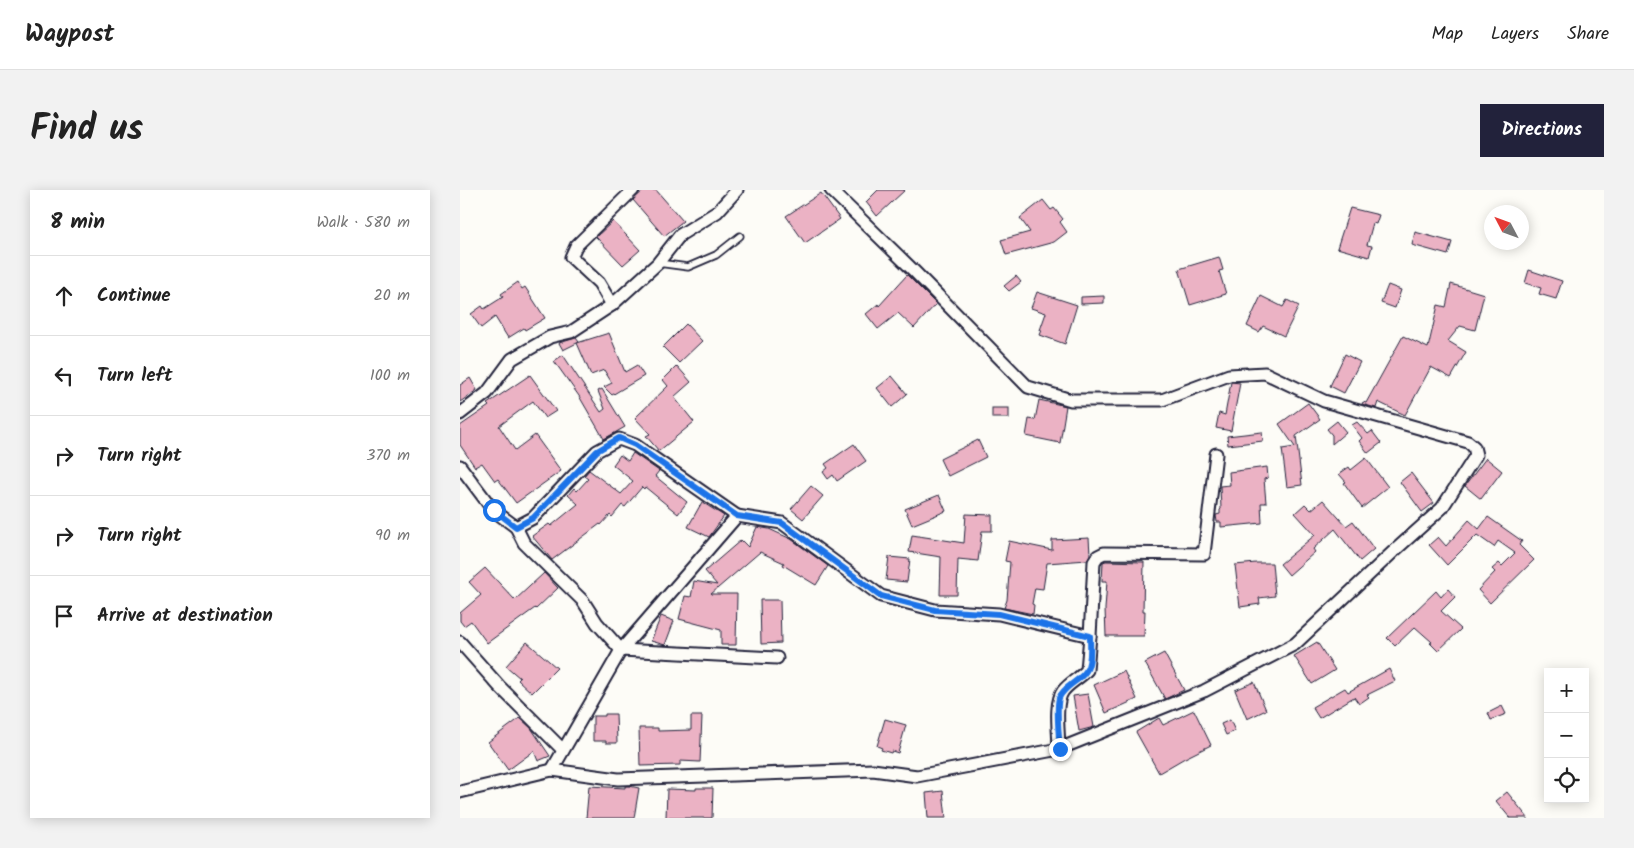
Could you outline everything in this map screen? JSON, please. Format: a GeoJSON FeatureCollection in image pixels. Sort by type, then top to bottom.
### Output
{"type":"FeatureCollection","features":[{"type":"Feature","properties":{"kind":"street"},"geometry":{"type":"LineString","coordinates":[[612,305],[599,283],[571,257],[576,246],[633,190]]}},
{"type":"Feature","properties":{"kind":"street"},"geometry":{"type":"LineString","coordinates":[[460,414],[487,393],[512,359],[550,337],[571,332],[612,305],[658,263],[680,235],[718,212],[737,190]]}},
{"type":"Feature","properties":{"kind":"street"},"geometry":{"type":"LineString","coordinates":[[460,792],[552,770],[618,778],[873,770],[917,776],[1060,749],[1204,692],[1296,644],[1442,508],[1476,454],[1474,447],[1468,442],[1324,401],[1265,373],[1229,375],[1162,400],[1071,400],[1028,387],[831,190]]}},
{"type":"Feature","properties":{"kind":"street"},"geometry":{"type":"LineString","coordinates":[[516,527],[533,518],[597,451],[619,438],[635,445],[737,516],[782,523],[881,596],[935,610],[999,614],[1090,636]]}},
{"type":"Feature","properties":{"kind":"street"},"geometry":{"type":"LineString","coordinates":[[1060,749],[1058,700],[1069,684],[1087,670],[1089,661],[1094,562],[1098,556],[1104,554],[1204,554],[1216,454]]}},
{"type":"Feature","properties":{"kind":"street"},"geometry":{"type":"LineString","coordinates":[[460,466],[494,510],[516,527],[524,543],[583,601],[597,623],[621,650],[777,658]]}},
{"type":"Feature","properties":{"kind":"street"},"geometry":{"type":"LineString","coordinates":[[552,770],[621,650],[737,516]]}},
{"type":"Feature","properties":{"kind":"street"},"geometry":{"type":"LineString","coordinates":[[460,642],[499,686],[563,750]]}},
{"type":"Feature","properties":{"kind":"lane"},"geometry":{"type":"LineString","coordinates":[[658,263],[688,267],[716,255],[740,236]]}},
{"type":"Feature","properties":{"kind":"building"},"geometry":{"type":"Polygon","coordinates":[[[644,190],[656,190],[683,221],[664,236],[633,200],[644,190]]]}},
{"type":"Feature","properties":{"kind":"building"},"geometry":{"type":"Polygon","coordinates":[[[878,190],[905,190],[877,216],[866,202],[878,190]]]}},
{"type":"Feature","properties":{"kind":"building"},"geometry":{"type":"Polygon","coordinates":[[[821,193],[840,219],[805,243],[786,216],[821,193]]]}},
{"type":"Feature","properties":{"kind":"building"},"geometry":{"type":"Polygon","coordinates":[[[1043,200],[1051,210],[1054,208],[1063,219],[1060,222],[1067,232],[1054,242],[1006,255],[1001,240],[1030,232],[1020,218],[1043,200]]]}},
{"type":"Feature","properties":{"kind":"building"},"geometry":{"type":"Polygon","coordinates":[[[1350,208],[1379,215],[1376,224],[1373,223],[1367,245],[1372,246],[1369,257],[1337,248],[1350,208]]]}},
{"type":"Feature","properties":{"kind":"building"},"geometry":{"type":"Polygon","coordinates":[[[613,221],[640,250],[623,265],[596,237],[613,221]]]}},
{"type":"Feature","properties":{"kind":"building"},"geometry":{"type":"Polygon","coordinates":[[[1415,232],[1452,242],[1448,255],[1412,245],[1415,232]]]}},
{"type":"Feature","properties":{"kind":"building"},"geometry":{"type":"Polygon","coordinates":[[[1219,257],[1223,270],[1219,271],[1226,294],[1190,305],[1179,269],[1219,257]]]}},
{"type":"Feature","properties":{"kind":"building"},"geometry":{"type":"Polygon","coordinates":[[[1529,270],[1562,281],[1556,299],[1539,294],[1541,288],[1525,283],[1529,270]]]}},
{"type":"Feature","properties":{"kind":"building"},"geometry":{"type":"Polygon","coordinates":[[[907,275],[936,304],[914,328],[898,313],[878,329],[866,314],[878,304],[879,306],[907,275]]]}},
{"type":"Feature","properties":{"kind":"building"},"geometry":{"type":"Polygon","coordinates":[[[1016,276],[1021,282],[1009,291],[1004,286],[1016,276]]]}},
{"type":"Feature","properties":{"kind":"building"},"geometry":{"type":"Polygon","coordinates":[[[518,282],[522,289],[525,287],[545,318],[508,338],[495,317],[481,328],[471,314],[482,306],[484,309],[503,297],[501,294],[518,282]]]}},
{"type":"Feature","properties":{"kind":"building"},"geometry":{"type":"Polygon","coordinates":[[[1451,284],[1484,294],[1475,330],[1460,326],[1448,341],[1466,352],[1451,378],[1431,367],[1405,415],[1378,402],[1376,408],[1362,404],[1363,402],[1366,403],[1403,336],[1428,348],[1438,305],[1446,307],[1451,284]]]}},
{"type":"Feature","properties":{"kind":"building"},"geometry":{"type":"Polygon","coordinates":[[[1388,285],[1401,290],[1395,308],[1381,303],[1388,285]]]}},
{"type":"Feature","properties":{"kind":"building"},"geometry":{"type":"Polygon","coordinates":[[[1037,292],[1077,305],[1065,344],[1040,335],[1046,313],[1031,308],[1037,292]]]}},
{"type":"Feature","properties":{"kind":"building"},"geometry":{"type":"Polygon","coordinates":[[[1104,296],[1104,303],[1081,304],[1081,297],[1104,296]]]}},
{"type":"Feature","properties":{"kind":"building"},"geometry":{"type":"Polygon","coordinates":[[[1261,296],[1283,307],[1287,300],[1299,306],[1284,336],[1263,326],[1259,332],[1247,326],[1261,296]]]}},
{"type":"Feature","properties":{"kind":"building"},"geometry":{"type":"Polygon","coordinates":[[[686,324],[702,341],[679,363],[663,347],[686,324]]]}},
{"type":"Feature","properties":{"kind":"building"},"geometry":{"type":"Polygon","coordinates":[[[609,333],[625,372],[637,365],[644,376],[612,395],[604,387],[612,383],[604,370],[591,375],[577,343],[609,333]]]}},
{"type":"Feature","properties":{"kind":"building"},"geometry":{"type":"Polygon","coordinates":[[[576,338],[579,342],[563,350],[559,343],[576,338]]]}},
{"type":"Feature","properties":{"kind":"building"},"geometry":{"type":"Polygon","coordinates":[[[1345,354],[1360,362],[1344,393],[1330,386],[1345,354]]]}},
{"type":"Feature","properties":{"kind":"building"},"geometry":{"type":"Polygon","coordinates":[[[563,355],[601,412],[605,409],[598,391],[602,389],[625,427],[604,439],[579,396],[554,361],[563,355]]]}},
{"type":"Feature","properties":{"kind":"building"},"geometry":{"type":"Polygon","coordinates":[[[677,366],[691,382],[674,397],[694,422],[659,451],[646,436],[650,434],[635,418],[668,386],[663,380],[677,366]]]}},
{"type":"Feature","properties":{"kind":"building"},"geometry":{"type":"Polygon","coordinates":[[[530,375],[556,411],[545,418],[533,401],[499,426],[515,450],[535,435],[561,471],[516,503],[498,479],[495,481],[482,463],[475,467],[460,445],[460,426],[489,406],[487,404],[530,375]]]}},
{"type":"Feature","properties":{"kind":"building"},"geometry":{"type":"Polygon","coordinates":[[[892,376],[907,394],[892,407],[877,388],[892,376]]]}},
{"type":"Feature","properties":{"kind":"building"},"geometry":{"type":"Polygon","coordinates":[[[470,378],[477,390],[460,402],[460,385],[470,378]]]}},
{"type":"Feature","properties":{"kind":"building"},"geometry":{"type":"Polygon","coordinates":[[[1231,382],[1240,383],[1231,431],[1216,428],[1219,413],[1225,415],[1231,382]]]}},
{"type":"Feature","properties":{"kind":"building"},"geometry":{"type":"Polygon","coordinates":[[[1039,400],[1066,406],[1060,443],[1026,436],[1029,419],[1035,420],[1039,400]]]}},
{"type":"Feature","properties":{"kind":"building"},"geometry":{"type":"Polygon","coordinates":[[[1308,403],[1320,419],[1296,436],[1302,485],[1287,487],[1282,449],[1295,447],[1279,424],[1308,403]]]}},
{"type":"Feature","properties":{"kind":"building"},"geometry":{"type":"Polygon","coordinates":[[[992,408],[1009,408],[1009,418],[992,418],[992,408]]]}},
{"type":"Feature","properties":{"kind":"building"},"geometry":{"type":"Polygon","coordinates":[[[1337,421],[1346,432],[1332,444],[1332,435],[1327,429],[1337,421]]]}},
{"type":"Feature","properties":{"kind":"building"},"geometry":{"type":"Polygon","coordinates":[[[1357,422],[1368,434],[1372,431],[1381,443],[1368,453],[1359,441],[1362,438],[1352,425],[1357,422]]]}},
{"type":"Feature","properties":{"kind":"building"},"geometry":{"type":"Polygon","coordinates":[[[1262,432],[1263,441],[1228,445],[1227,436],[1262,432]]]}},
{"type":"Feature","properties":{"kind":"building"},"geometry":{"type":"Polygon","coordinates":[[[978,440],[986,457],[948,476],[940,459],[978,440]]]}},
{"type":"Feature","properties":{"kind":"building"},"geometry":{"type":"Polygon","coordinates":[[[854,444],[866,461],[837,481],[833,475],[828,479],[823,472],[828,468],[825,464],[854,444]]]}},
{"type":"Feature","properties":{"kind":"building"},"geometry":{"type":"Polygon","coordinates":[[[633,453],[659,471],[655,476],[687,502],[678,514],[645,487],[644,489],[642,487],[625,507],[622,505],[612,517],[610,515],[601,525],[552,560],[532,536],[549,524],[551,526],[578,504],[568,495],[574,488],[577,491],[588,479],[584,476],[589,470],[621,494],[633,481],[613,465],[620,455],[628,461],[633,453]]]}},
{"type":"Feature","properties":{"kind":"building"},"geometry":{"type":"Polygon","coordinates":[[[1366,458],[1388,487],[1362,508],[1339,474],[1349,467],[1351,470],[1366,458]]]}},
{"type":"Feature","properties":{"kind":"building"},"geometry":{"type":"Polygon","coordinates":[[[1486,458],[1502,471],[1481,499],[1465,486],[1486,458]]]}},
{"type":"Feature","properties":{"kind":"building"},"geometry":{"type":"Polygon","coordinates":[[[1267,467],[1268,478],[1264,479],[1266,503],[1261,503],[1262,523],[1221,527],[1221,522],[1217,522],[1216,515],[1220,514],[1221,509],[1220,486],[1230,485],[1229,472],[1267,467]]]}},
{"type":"Feature","properties":{"kind":"building"},"geometry":{"type":"Polygon","coordinates":[[[1411,473],[1434,503],[1422,512],[1400,482],[1411,473]]]}},
{"type":"Feature","properties":{"kind":"building"},"geometry":{"type":"Polygon","coordinates":[[[811,486],[823,496],[803,519],[791,509],[811,486]]]}},
{"type":"Feature","properties":{"kind":"building"},"geometry":{"type":"Polygon","coordinates":[[[939,495],[946,511],[912,525],[905,509],[939,495]]]}},
{"type":"Feature","properties":{"kind":"building"},"geometry":{"type":"Polygon","coordinates":[[[1323,500],[1346,526],[1353,521],[1374,549],[1360,561],[1335,529],[1313,549],[1315,552],[1289,575],[1280,564],[1315,535],[1295,513],[1305,504],[1311,510],[1323,500]]]}},
{"type":"Feature","properties":{"kind":"building"},"geometry":{"type":"Polygon","coordinates":[[[702,502],[724,516],[709,537],[688,527],[702,502]]]}},
{"type":"Feature","properties":{"kind":"building"},"geometry":{"type":"Polygon","coordinates":[[[966,514],[992,515],[992,531],[982,531],[978,561],[958,559],[957,595],[940,595],[941,557],[909,552],[912,535],[964,543],[966,514]]]}},
{"type":"Feature","properties":{"kind":"building"},"geometry":{"type":"Polygon","coordinates":[[[1488,517],[1522,541],[1519,545],[1534,560],[1490,603],[1478,590],[1495,572],[1492,569],[1499,563],[1502,566],[1515,553],[1498,541],[1494,547],[1477,535],[1447,565],[1429,545],[1438,537],[1446,546],[1469,520],[1479,529],[1488,517]]]}},
{"type":"Feature","properties":{"kind":"building"},"geometry":{"type":"Polygon","coordinates":[[[757,527],[769,529],[791,539],[828,566],[816,585],[783,565],[784,563],[760,552],[711,594],[737,594],[736,645],[721,645],[721,630],[679,619],[685,596],[691,597],[694,581],[717,585],[705,571],[741,540],[748,547],[757,527]]]}},
{"type":"Feature","properties":{"kind":"building"},"geometry":{"type":"Polygon","coordinates":[[[1089,538],[1090,554],[1087,560],[1047,563],[1043,589],[1035,588],[1032,604],[1034,605],[1033,614],[1004,608],[1007,600],[1010,562],[1005,561],[1009,541],[1052,550],[1052,540],[1089,538]]]}},
{"type":"Feature","properties":{"kind":"building"},"geometry":{"type":"Polygon","coordinates":[[[889,557],[910,559],[907,582],[886,580],[889,557]]]}},
{"type":"Feature","properties":{"kind":"building"},"geometry":{"type":"Polygon","coordinates":[[[1103,562],[1144,562],[1144,636],[1106,636],[1107,581],[1102,581],[1103,562]]]}},
{"type":"Feature","properties":{"kind":"building"},"geometry":{"type":"Polygon","coordinates":[[[1272,563],[1275,596],[1259,598],[1260,604],[1240,607],[1235,565],[1272,563]]]}},
{"type":"Feature","properties":{"kind":"building"},"geometry":{"type":"Polygon","coordinates":[[[485,568],[515,600],[544,573],[558,588],[536,609],[487,643],[471,621],[464,626],[460,621],[460,613],[481,595],[469,582],[485,568]]]}},
{"type":"Feature","properties":{"kind":"building"},"geometry":{"type":"Polygon","coordinates":[[[1448,589],[1455,597],[1441,611],[1461,629],[1438,651],[1430,643],[1432,642],[1415,627],[1395,646],[1387,638],[1436,591],[1441,597],[1448,589]]]}},
{"type":"Feature","properties":{"kind":"building"},"geometry":{"type":"Polygon","coordinates":[[[760,600],[780,600],[781,643],[761,644],[760,600]]]}},
{"type":"Feature","properties":{"kind":"building"},"geometry":{"type":"Polygon","coordinates":[[[661,616],[674,621],[665,645],[651,641],[661,616]]]}},
{"type":"Feature","properties":{"kind":"building"},"geometry":{"type":"Polygon","coordinates":[[[527,642],[557,668],[532,693],[518,680],[520,678],[506,666],[527,642]]]}},
{"type":"Feature","properties":{"kind":"building"},"geometry":{"type":"Polygon","coordinates":[[[1317,642],[1335,670],[1312,684],[1294,656],[1317,642]]]}},
{"type":"Feature","properties":{"kind":"building"},"geometry":{"type":"Polygon","coordinates":[[[1164,653],[1184,690],[1165,699],[1145,663],[1164,653]]]}},
{"type":"Feature","properties":{"kind":"building"},"geometry":{"type":"Polygon","coordinates":[[[1389,669],[1395,681],[1367,695],[1369,697],[1359,704],[1354,697],[1319,718],[1312,707],[1345,688],[1348,692],[1389,669]]]}},
{"type":"Feature","properties":{"kind":"building"},"geometry":{"type":"Polygon","coordinates":[[[1124,671],[1137,699],[1106,713],[1094,685],[1124,671]]]}},
{"type":"Feature","properties":{"kind":"building"},"geometry":{"type":"Polygon","coordinates":[[[1254,682],[1266,710],[1247,719],[1235,690],[1254,682]]]}},
{"type":"Feature","properties":{"kind":"building"},"geometry":{"type":"Polygon","coordinates":[[[1088,694],[1094,727],[1079,731],[1073,696],[1088,694]]]}},
{"type":"Feature","properties":{"kind":"building"},"geometry":{"type":"Polygon","coordinates":[[[1502,706],[1506,714],[1491,720],[1488,713],[1502,706]]]}},
{"type":"Feature","properties":{"kind":"building"},"geometry":{"type":"Polygon","coordinates":[[[1194,710],[1211,745],[1159,773],[1136,732],[1159,718],[1163,725],[1194,710]]]}},
{"type":"Feature","properties":{"kind":"building"},"geometry":{"type":"Polygon","coordinates":[[[605,714],[616,714],[617,743],[593,741],[593,716],[605,716],[605,714]]]}},
{"type":"Feature","properties":{"kind":"building"},"geometry":{"type":"Polygon","coordinates":[[[691,716],[702,716],[700,762],[680,761],[680,765],[640,766],[639,728],[658,728],[658,731],[691,730],[691,716]]]}},
{"type":"Feature","properties":{"kind":"building"},"geometry":{"type":"Polygon","coordinates":[[[520,718],[531,728],[550,756],[538,761],[534,751],[508,770],[488,742],[520,718]]]}},
{"type":"Feature","properties":{"kind":"building"},"geometry":{"type":"Polygon","coordinates":[[[885,719],[906,725],[898,753],[881,750],[882,748],[877,746],[885,719]]]}},
{"type":"Feature","properties":{"kind":"building"},"geometry":{"type":"Polygon","coordinates":[[[1230,720],[1235,731],[1226,735],[1221,724],[1230,720]]]}},
{"type":"Feature","properties":{"kind":"building"},"geometry":{"type":"Polygon","coordinates":[[[589,786],[625,788],[625,786],[629,786],[639,788],[634,818],[586,818],[589,786]]]}},
{"type":"Feature","properties":{"kind":"building"},"geometry":{"type":"Polygon","coordinates":[[[696,788],[713,788],[712,818],[666,818],[667,789],[696,790],[696,788]]]}},
{"type":"Feature","properties":{"kind":"building"},"geometry":{"type":"Polygon","coordinates":[[[943,791],[946,818],[928,818],[926,793],[943,791]]]}},
{"type":"Feature","properties":{"kind":"building"},"geometry":{"type":"Polygon","coordinates":[[[1507,792],[1528,818],[1510,818],[1496,801],[1507,792]]]}},
{"type":"Feature","properties":{"kind":"route"},"geometry":{"type":"LineString","coordinates":[[494,510],[516,527],[533,518],[597,451],[619,438],[635,445],[737,516],[782,523],[881,596],[935,610],[999,614],[1090,636],[1087,670],[1069,684],[1058,700],[1060,749]]}}]}
